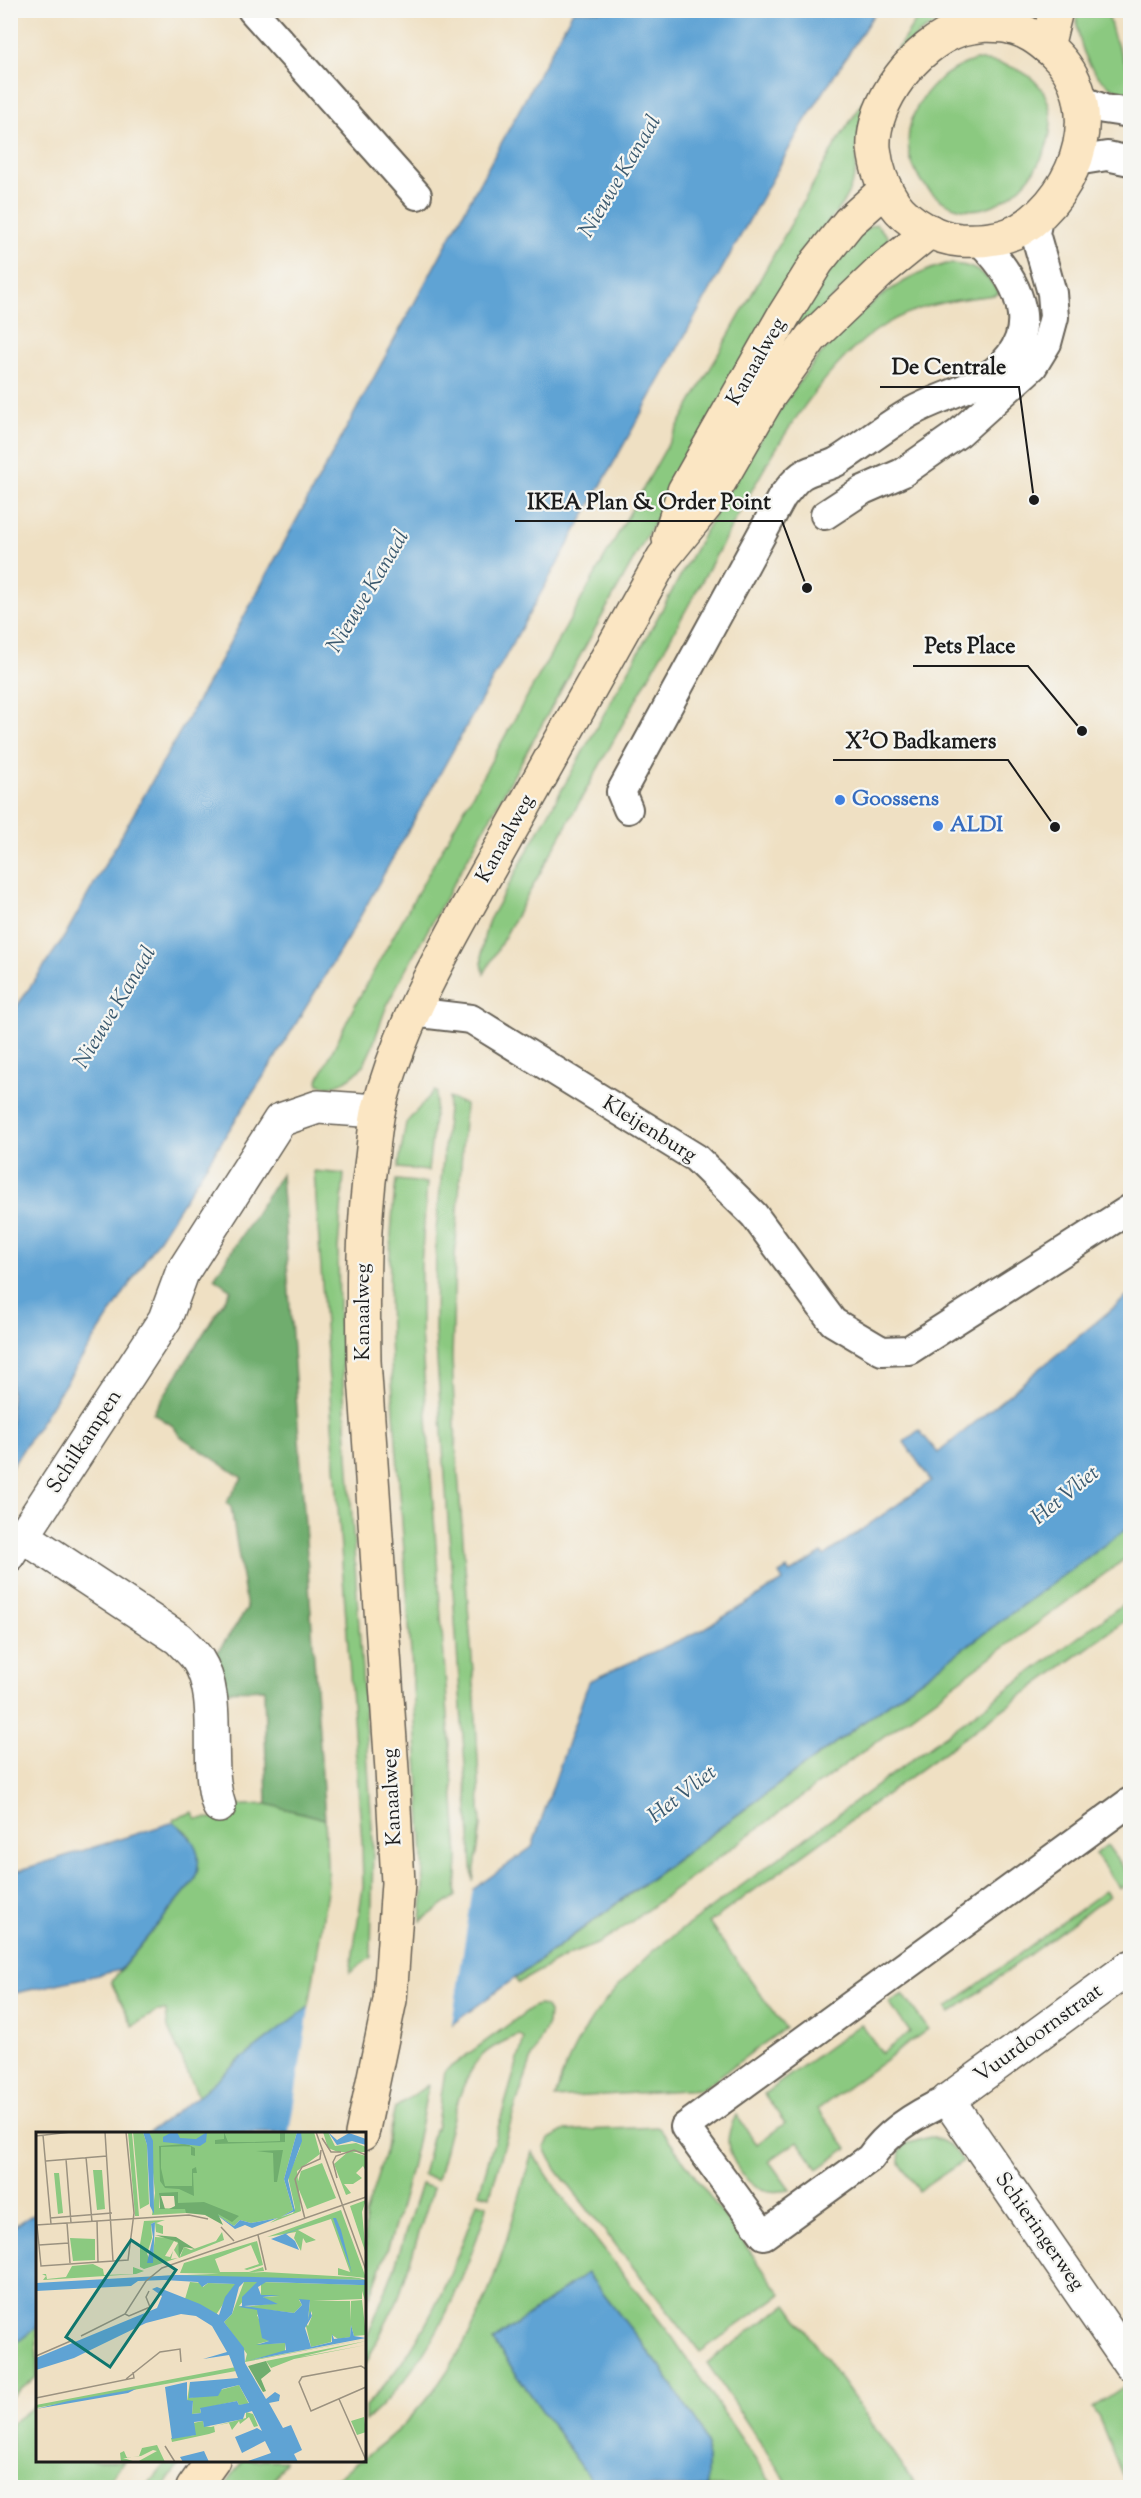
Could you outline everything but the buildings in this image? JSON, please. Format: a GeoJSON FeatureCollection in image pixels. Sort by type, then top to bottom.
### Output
{"type":"FeatureCollection","features":[{"type":"Feature","properties":{"kind":"main road"},"geometry":{"type":"LineString","coordinates":[[1047,46],[1056,10]]}},
{"type":"Feature","properties":{"kind":"main road"},"geometry":{"type":"LineString","coordinates":[[989,18],[1023,31],[1047,46],[1069,70],[1081,100],[1084,115],[1076,161],[1056,196],[1039,215],[1020,229],[998,238],[951,239],[930,231],[903,214],[886,189],[880,175],[874,146],[884,103],[915,58],[929,46],[989,18]]}},
{"type":"Feature","properties":{"kind":"main road","name":"Kanaalweg"},"geometry":{"type":"LineString","coordinates":[[663,558],[684,491],[784,315],[817,262],[849,222],[886,189]]}},
{"type":"Feature","properties":{"kind":"main road","name":"Kanaalweg"},"geometry":{"type":"LineString","coordinates":[[363,2132],[388,2010],[398,1883],[364,1350],[364,1229],[378,1111],[395,1054],[412,1012],[663,558],[706,505],[769,396],[811,338],[882,270],[930,231]]}},
{"type":"Feature","properties":{"kind":"main road"},"geometry":{"type":"LineString","coordinates":[[193,2487],[212,2462]]}},
{"type":"Feature","properties":{"kind":"street","name":"Schilkampen"},"geometry":{"type":"LineString","coordinates":[[219,1806],[213,1788],[208,1683],[199,1661],[179,1639],[17,1547],[165,1319],[182,1273],[280,1120],[318,1107],[337,1106],[378,1111]]}},
{"type":"Feature","properties":{"kind":"street","name":"Vuurdoornstraat"},"geometry":{"type":"LineString","coordinates":[[948,2100],[1131,1967]]}},
{"type":"Feature","properties":{"kind":"street","name":"Schieringerweg"},"geometry":{"type":"LineString","coordinates":[[948,2100],[1131,2364]]}},
{"type":"Feature","properties":{"kind":"lane"},"geometry":{"type":"LineString","coordinates":[[252,10],[417,195]]}},
{"type":"Feature","properties":{"kind":"lane"},"geometry":{"type":"LineString","coordinates":[[1081,100],[1104,109],[1131,113]]}},
{"type":"Feature","properties":{"kind":"lane"},"geometry":{"type":"LineString","coordinates":[[1076,161],[1107,156],[1131,161]]}},
{"type":"Feature","properties":{"kind":"lane"},"geometry":{"type":"LineString","coordinates":[[835,463],[825,517],[863,490],[902,473],[958,434],[1033,366],[1047,343],[1054,317],[1052,293],[1035,233],[1039,215]]}},
{"type":"Feature","properties":{"kind":"lane"},"geometry":{"type":"LineString","coordinates":[[628,809],[621,792],[782,497],[803,474],[835,463],[911,411],[977,382],[999,368],[1017,347],[1024,324],[1020,306],[1009,277],[995,256],[979,240]]}},
{"type":"Feature","properties":{"kind":"lane","name":"Kleijenburg"},"geometry":{"type":"LineString","coordinates":[[412,1012],[471,1019],[696,1158],[754,1215],[833,1322],[882,1351],[909,1350],[1131,1209]]}},
{"type":"Feature","properties":{"kind":"lane"},"geometry":{"type":"LineString","coordinates":[[948,2100],[924,2111],[880,2142],[870,2158],[764,2235],[685,2127],[1131,1802]]}},
{"type":"Feature","properties":{"kind":"green space"},"geometry":{"type":"Polygon","coordinates":[[[922,11],[957,11],[920,33],[910,43],[859,130],[855,175],[849,191],[842,204],[800,260],[398,985],[386,1008],[372,1048],[364,1063],[356,1073],[341,1083],[329,1086],[319,1084],[318,1080],[356,1003],[835,145],[922,11]]]}},
{"type":"Feature","properties":{"kind":"green space"},"geometry":{"type":"Polygon","coordinates":[[[1076,11],[1107,11],[1114,37],[1130,74],[1130,94],[1105,83],[1096,74],[1083,51],[1076,11]]]}},
{"type":"Feature","properties":{"kind":"green space"},"geometry":{"type":"Polygon","coordinates":[[[976,60],[1022,72],[1045,96],[1051,126],[1041,158],[1021,186],[994,205],[963,209],[932,193],[917,174],[910,154],[909,134],[914,115],[923,97],[938,81],[955,69],[976,60]]]}},
{"type":"Feature","properties":{"kind":"green space"},"geometry":{"type":"Polygon","coordinates":[[[876,224],[888,237],[888,244],[802,328],[795,323],[843,252],[866,229],[876,224]]]}},
{"type":"Feature","properties":{"kind":"green space"},"geometry":{"type":"Polygon","coordinates":[[[946,264],[963,265],[977,270],[989,279],[999,293],[926,307],[895,319],[865,339],[839,363],[815,391],[751,491],[484,974],[482,947],[489,920],[712,519],[775,418],[814,363],[860,313],[886,293],[914,276],[946,264]]]}},
{"type":"Feature","properties":{"kind":"green space"},"geometry":{"type":"Polygon","coordinates":[[[434,1091],[437,1092],[428,1171],[398,1168],[406,1123],[434,1091]]]}},
{"type":"Feature","properties":{"kind":"green space"},"geometry":{"type":"Polygon","coordinates":[[[449,1098],[465,1104],[455,1258],[452,1358],[456,1447],[475,1698],[481,1826],[473,1882],[435,1331],[436,1231],[449,1098]]]}},
{"type":"Feature","properties":{"kind":"green space"},"geometry":{"type":"Polygon","coordinates":[[[314,1171],[344,1174],[338,1249],[339,1316],[373,1843],[371,1958],[350,1973],[363,1887],[362,1843],[314,1171]]]}},
{"type":"Feature","properties":{"kind":"green space"},"geometry":{"type":"Polygon","coordinates":[[[281,1174],[325,1819],[267,1804],[264,1689],[227,1691],[222,1671],[214,1657],[247,1609],[231,1507],[226,1503],[242,1478],[180,1436],[173,1426],[153,1413],[231,1290],[214,1278],[281,1174]]]}},
{"type":"Feature","properties":{"kind":"green space"},"geometry":{"type":"Polygon","coordinates":[[[396,1180],[427,1183],[421,1266],[421,1333],[458,1857],[456,1896],[421,1921],[424,1886],[422,1839],[390,1344],[390,1262],[396,1180]]]}},
{"type":"Feature","properties":{"kind":"green space"},"geometry":{"type":"Polygon","coordinates":[[[1130,1526],[1130,1555],[616,1933],[600,1943],[568,1955],[518,1983],[515,1979],[1130,1526]]]}},
{"type":"Feature","properties":{"kind":"green space"},"geometry":{"type":"Polygon","coordinates":[[[1130,1599],[1130,1617],[709,1923],[785,2028],[702,2089],[555,2098],[562,2076],[581,2036],[607,1999],[654,1950],[1130,1599]]]}},
{"type":"Feature","properties":{"kind":"green space"},"geometry":{"type":"Polygon","coordinates":[[[267,1804],[325,1819],[328,1884],[309,2007],[236,2063],[198,2096],[168,2028],[166,2011],[157,2011],[133,2026],[111,1982],[194,1881],[198,1869],[190,1835],[174,1822],[174,1819],[193,1812],[196,1819],[231,1817],[231,1806],[267,1804]]]}},
{"type":"Feature","properties":{"kind":"green space"},"geometry":{"type":"Polygon","coordinates":[[[1107,1845],[1128,1874],[1130,1873],[1130,1881],[1120,1889],[1095,1854],[1107,1845]]]}},
{"type":"Feature","properties":{"kind":"green space"},"geometry":{"type":"Polygon","coordinates":[[[1105,1891],[1109,1896],[950,2013],[947,2007],[1105,1891]]]}},
{"type":"Feature","properties":{"kind":"green space"},"geometry":{"type":"Polygon","coordinates":[[[903,1994],[928,2029],[818,2109],[847,2148],[818,2169],[798,2141],[769,2161],[790,2190],[769,2191],[750,2182],[735,2163],[729,2149],[729,2135],[736,2115],[757,2144],[785,2123],[764,2094],[861,2024],[882,2053],[910,2032],[889,2003],[903,1994]]]}},
{"type":"Feature","properties":{"kind":"green space"},"geometry":{"type":"Polygon","coordinates":[[[534,2006],[546,2007],[549,2012],[548,2024],[532,2058],[514,2111],[490,2196],[479,2193],[524,2039],[519,2035],[492,2048],[479,2059],[458,2101],[437,2179],[423,2175],[434,2129],[436,2129],[445,2071],[534,2006]]]}},
{"type":"Feature","properties":{"kind":"green space"},"geometry":{"type":"Polygon","coordinates":[[[428,2085],[403,2198],[386,2253],[366,2305],[366,2213],[385,2152],[395,2108],[428,2085]]]}},
{"type":"Feature","properties":{"kind":"green space"},"geometry":{"type":"Polygon","coordinates":[[[659,2127],[781,2294],[700,2352],[555,2168],[545,2148],[549,2139],[563,2131],[659,2127]]]}},
{"type":"Feature","properties":{"kind":"green space"},"geometry":{"type":"Polygon","coordinates":[[[930,2137],[949,2145],[963,2161],[919,2191],[899,2162],[900,2151],[906,2144],[930,2137]]]}},
{"type":"Feature","properties":{"kind":"green space"},"geometry":{"type":"Polygon","coordinates":[[[532,2152],[558,2191],[673,2338],[774,2487],[707,2487],[707,2444],[700,2427],[661,2368],[587,2273],[493,2341],[596,2487],[322,2488],[358,2462],[366,2462],[366,2456],[402,2426],[431,2393],[456,2358],[476,2320],[507,2239],[532,2152]]]}},
{"type":"Feature","properties":{"kind":"green space"},"geometry":{"type":"Polygon","coordinates":[[[421,2184],[433,2188],[399,2297],[366,2363],[366,2340],[393,2272],[421,2184]]]}},
{"type":"Feature","properties":{"kind":"green space"},"geometry":{"type":"Polygon","coordinates":[[[477,2202],[487,2205],[465,2270],[440,2325],[408,2376],[366,2420],[366,2405],[403,2361],[418,2337],[433,2311],[457,2257],[477,2202]]]}},
{"type":"Feature","properties":{"kind":"green space"},"geometry":{"type":"Polygon","coordinates":[[[787,2304],[917,2487],[790,2487],[707,2363],[787,2304]]]}},
{"type":"Feature","properties":{"kind":"green space"},"geometry":{"type":"Polygon","coordinates":[[[36,2328],[36,2378],[11,2397],[11,2347],[36,2328]]]}},
{"type":"Feature","properties":{"kind":"green space"},"geometry":{"type":"Polygon","coordinates":[[[1123,2387],[1130,2402],[1130,2487],[1127,2487],[1099,2418],[1092,2408],[1123,2387]]]}},
{"type":"Feature","properties":{"kind":"green space"},"geometry":{"type":"Polygon","coordinates":[[[36,2405],[36,2462],[123,2462],[104,2487],[11,2487],[11,2424],[36,2405]]]}},
{"type":"Feature","properties":{"kind":"green space"},"geometry":{"type":"Polygon","coordinates":[[[166,2462],[181,2462],[163,2487],[146,2487],[166,2462]]]}},
{"type":"Feature","properties":{"kind":"green space"},"geometry":{"type":"Polygon","coordinates":[[[242,2462],[284,2462],[269,2487],[224,2487],[242,2462]]]}},
{"type":"Feature","properties":{"kind":"water","name":"Nieuwe Kanaal"},"geometry":{"type":"Polygon","coordinates":[[[573,11],[876,11],[803,124],[352,931],[271,1065],[11,1468],[11,1015],[64,937],[216,668],[573,11]]]}},
{"type":"Feature","properties":{"kind":"water","name":"Het Vliet"},"geometry":{"type":"Polygon","coordinates":[[[1130,1294],[1130,1526],[305,2132],[149,2132],[198,2096],[302,2012],[532,1847],[589,1681],[702,1630],[783,1581],[779,1574],[787,1569],[790,1573],[822,1553],[824,1556],[931,1481],[904,1442],[919,1430],[938,1453],[1130,1294]]]}},
{"type":"Feature","properties":{"kind":"water"},"geometry":{"type":"Polygon","coordinates":[[[174,1822],[188,1835],[196,1848],[198,1863],[194,1881],[120,1970],[11,1994],[11,1873],[174,1822]]]}},
{"type":"Feature","properties":{"kind":"water"},"geometry":{"type":"Polygon","coordinates":[[[36,2213],[36,2328],[11,2347],[11,2228],[36,2213]]]}},
{"type":"Feature","properties":{"kind":"water"},"geometry":{"type":"Polygon","coordinates":[[[587,2273],[661,2368],[700,2427],[707,2444],[707,2487],[596,2487],[493,2341],[587,2273]]]}},
{"type":"Feature","properties":{"kind":"pier"},"geometry":{"type":"Polygon","coordinates":[[[473,1888],[451,2030],[312,2132],[289,2132],[310,2003],[393,1942],[473,1888]]]}},
{"type":"Feature","properties":{"kind":"place","name":"De Centrale"},"geometry":{"type":"Point","coordinates":[1034,500]}},
{"type":"Feature","properties":{"kind":"place","name":"IKEA Plan & Order Point"},"geometry":{"type":"Point","coordinates":[807,588]}},
{"type":"Feature","properties":{"kind":"place","name":"Pets Place"},"geometry":{"type":"Point","coordinates":[1082,731]}},
{"type":"Feature","properties":{"kind":"place","name":"Goossens"},"geometry":{"type":"Point","coordinates":[840,800]}},
{"type":"Feature","properties":{"kind":"place","name":"ALDI"},"geometry":{"type":"Point","coordinates":[938,826]}},
{"type":"Feature","properties":{"kind":"place","name":"X²O Badkamers"},"geometry":{"type":"Point","coordinates":[1055,827]}}]}
